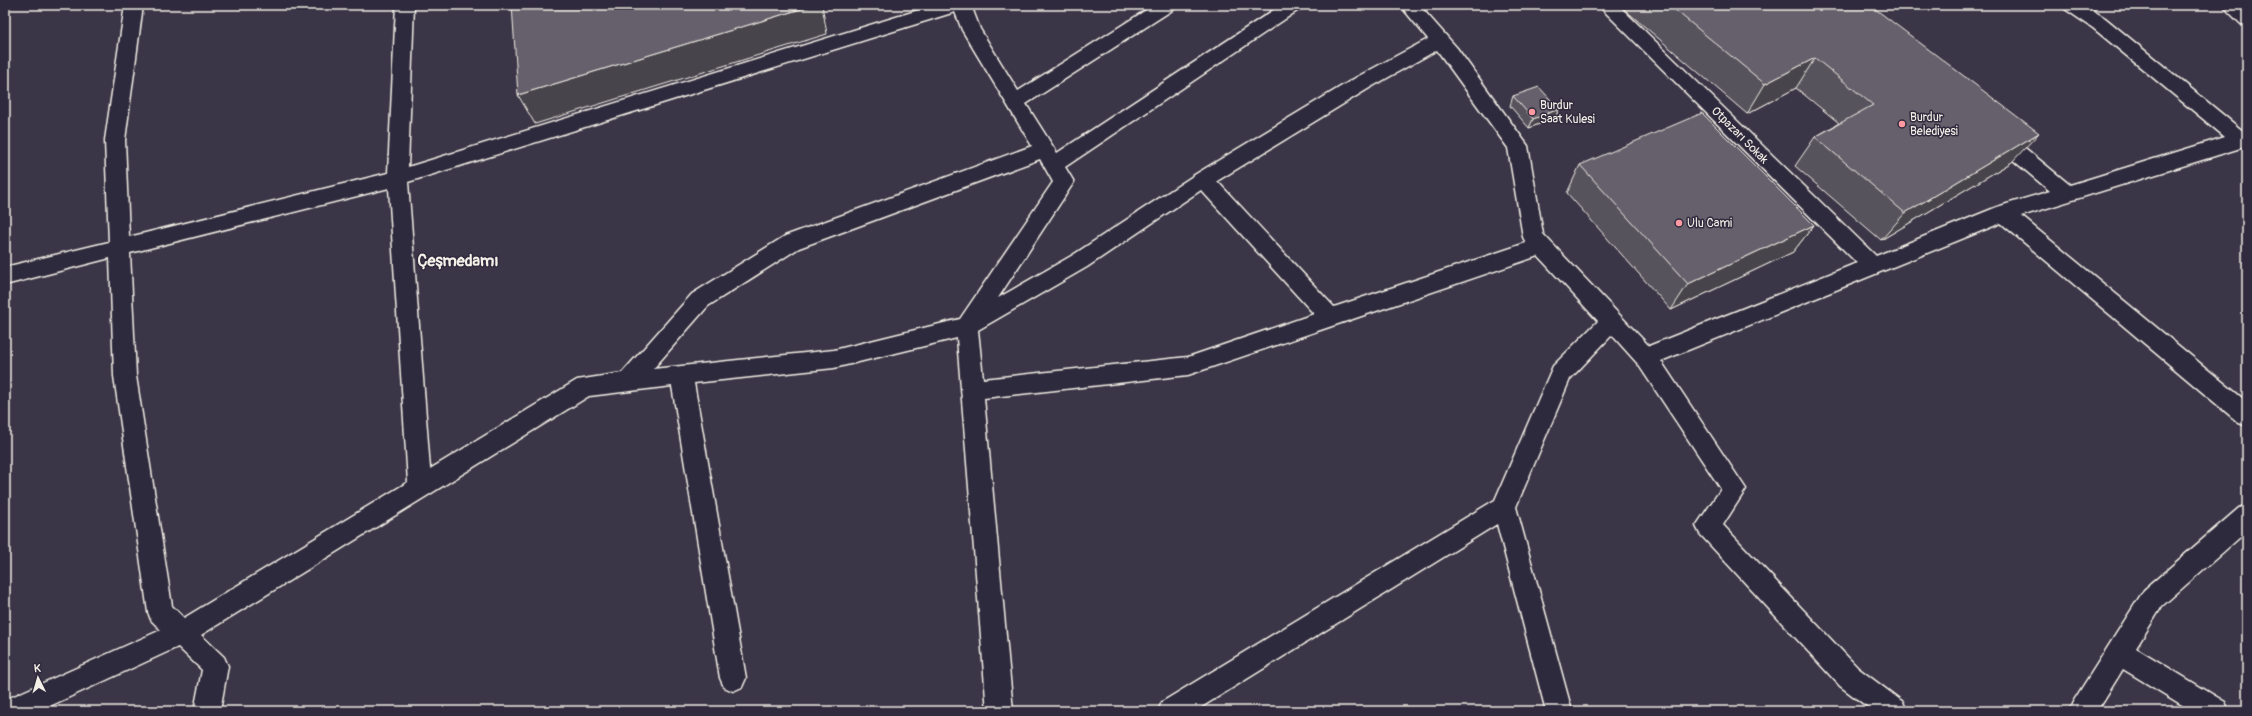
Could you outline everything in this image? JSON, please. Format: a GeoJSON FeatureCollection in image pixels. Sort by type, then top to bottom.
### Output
{"type":"FeatureCollection","features":[{"type":"Feature","properties":{"kind":"street"},"geometry":{"type":"LineString","coordinates":[[134,5],[115,140],[126,376],[160,612],[215,666],[207,711]]}},
{"type":"Feature","properties":{"kind":"street"},"geometry":{"type":"LineString","coordinates":[[405,5],[398,178],[420,487]]}},
{"type":"Feature","properties":{"kind":"street"},"geometry":{"type":"LineString","coordinates":[[5,276],[398,178],[956,5]]}},
{"type":"Feature","properties":{"kind":"street"},"geometry":{"type":"LineString","coordinates":[[962,5],[971,30],[1064,182],[967,326],[1000,711]]}},
{"type":"Feature","properties":{"kind":"street"},"geometry":{"type":"LineString","coordinates":[[1015,102],[1168,5]]}},
{"type":"Feature","properties":{"kind":"street"},"geometry":{"type":"LineString","coordinates":[[629,381],[700,300],[792,242],[1049,158],[1294,5]]}},
{"type":"Feature","properties":{"kind":"street"},"geometry":{"type":"LineString","coordinates":[[1409,5],[1439,40],[1518,146],[1533,237],[1646,357],[1734,489],[1708,526],[1849,676],[1894,711]]}},
{"type":"Feature","properties":{"kind":"street","name":"Otpazarı Sokak"},"geometry":{"type":"LineString","coordinates":[[1607,5],[1873,266]]}},
{"type":"Feature","properties":{"kind":"street"},"geometry":{"type":"LineString","coordinates":[[2070,5],[2099,23],[2244,139]]}},
{"type":"Feature","properties":{"kind":"street"},"geometry":{"type":"LineString","coordinates":[[2230,5],[2247,19]]}},
{"type":"Feature","properties":{"kind":"street"},"geometry":{"type":"LineString","coordinates":[[10,711],[182,633],[585,388],[629,381],[834,359],[967,326],[1080,261],[1203,179],[1364,82],[1439,40]]}},
{"type":"Feature","properties":{"kind":"street"},"geometry":{"type":"LineString","coordinates":[[1983,124],[2068,194]]}},
{"type":"Feature","properties":{"kind":"street"},"geometry":{"type":"LineString","coordinates":[[1646,357],[2004,213],[2244,139]]}},
{"type":"Feature","properties":{"kind":"street"},"geometry":{"type":"LineString","coordinates":[[1203,179],[1331,318]]}},
{"type":"Feature","properties":{"kind":"street"},"geometry":{"type":"LineString","coordinates":[[2004,213],[2247,416]]}},
{"type":"Feature","properties":{"kind":"street"},"geometry":{"type":"LineString","coordinates":[[973,390],[1188,366],[1541,246]]}},
{"type":"Feature","properties":{"kind":"street"},"geometry":{"type":"LineString","coordinates":[[1171,711],[1504,508],[1561,373],[1612,321]]}},
{"type":"Feature","properties":{"kind":"street"},"geometry":{"type":"LineString","coordinates":[[681,375],[733,678]]}},
{"type":"Feature","properties":{"kind":"street"},"geometry":{"type":"LineString","coordinates":[[1504,508],[1560,711]]}},
{"type":"Feature","properties":{"kind":"street"},"geometry":{"type":"LineString","coordinates":[[2082,711],[2153,598],[2247,516]]}},
{"type":"Feature","properties":{"kind":"street"},"geometry":{"type":"LineString","coordinates":[[2119,652],[2216,711]]}},
{"type":"Feature","properties":{"kind":"building"},"geometry":{"type":"Polygon","coordinates":[[[512,5],[814,5],[518,95],[512,5]]]}},
{"type":"Feature","properties":{"kind":"building","name":"Burdur Belediyesi"},"geometry":{"type":"Polygon","coordinates":[[[1669,5],[1870,5],[2039,133],[1905,213],[1815,137],[1873,105],[1815,58],[1765,84],[1669,5]]]}},
{"type":"Feature","properties":{"kind":"building"},"geometry":{"type":"Polygon","coordinates":[[[1539,87],[1559,109],[1533,119],[1513,96],[1539,87]]]}},
{"type":"Feature","properties":{"kind":"building","name":"Ulu Cami"},"geometry":{"type":"Polygon","coordinates":[[[1702,113],[1814,225],[1688,284],[1580,165],[1702,113]]]}},
{"type":"Feature","properties":{"kind":"place","name":"Burdur Saat Kulesi"},"geometry":{"type":"Point","coordinates":[1532,112]}},
{"type":"Feature","properties":{"kind":"place","name":"Burdur Belediyesi"},"geometry":{"type":"Point","coordinates":[1902,124]}},
{"type":"Feature","properties":{"kind":"place","name":"Ulu Cami"},"geometry":{"type":"Point","coordinates":[1679,223]}},
{"type":"Feature","properties":{"kind":"district","name":"Çeşmedamı"},"geometry":{"type":"Point","coordinates":[458,260]}}]}
